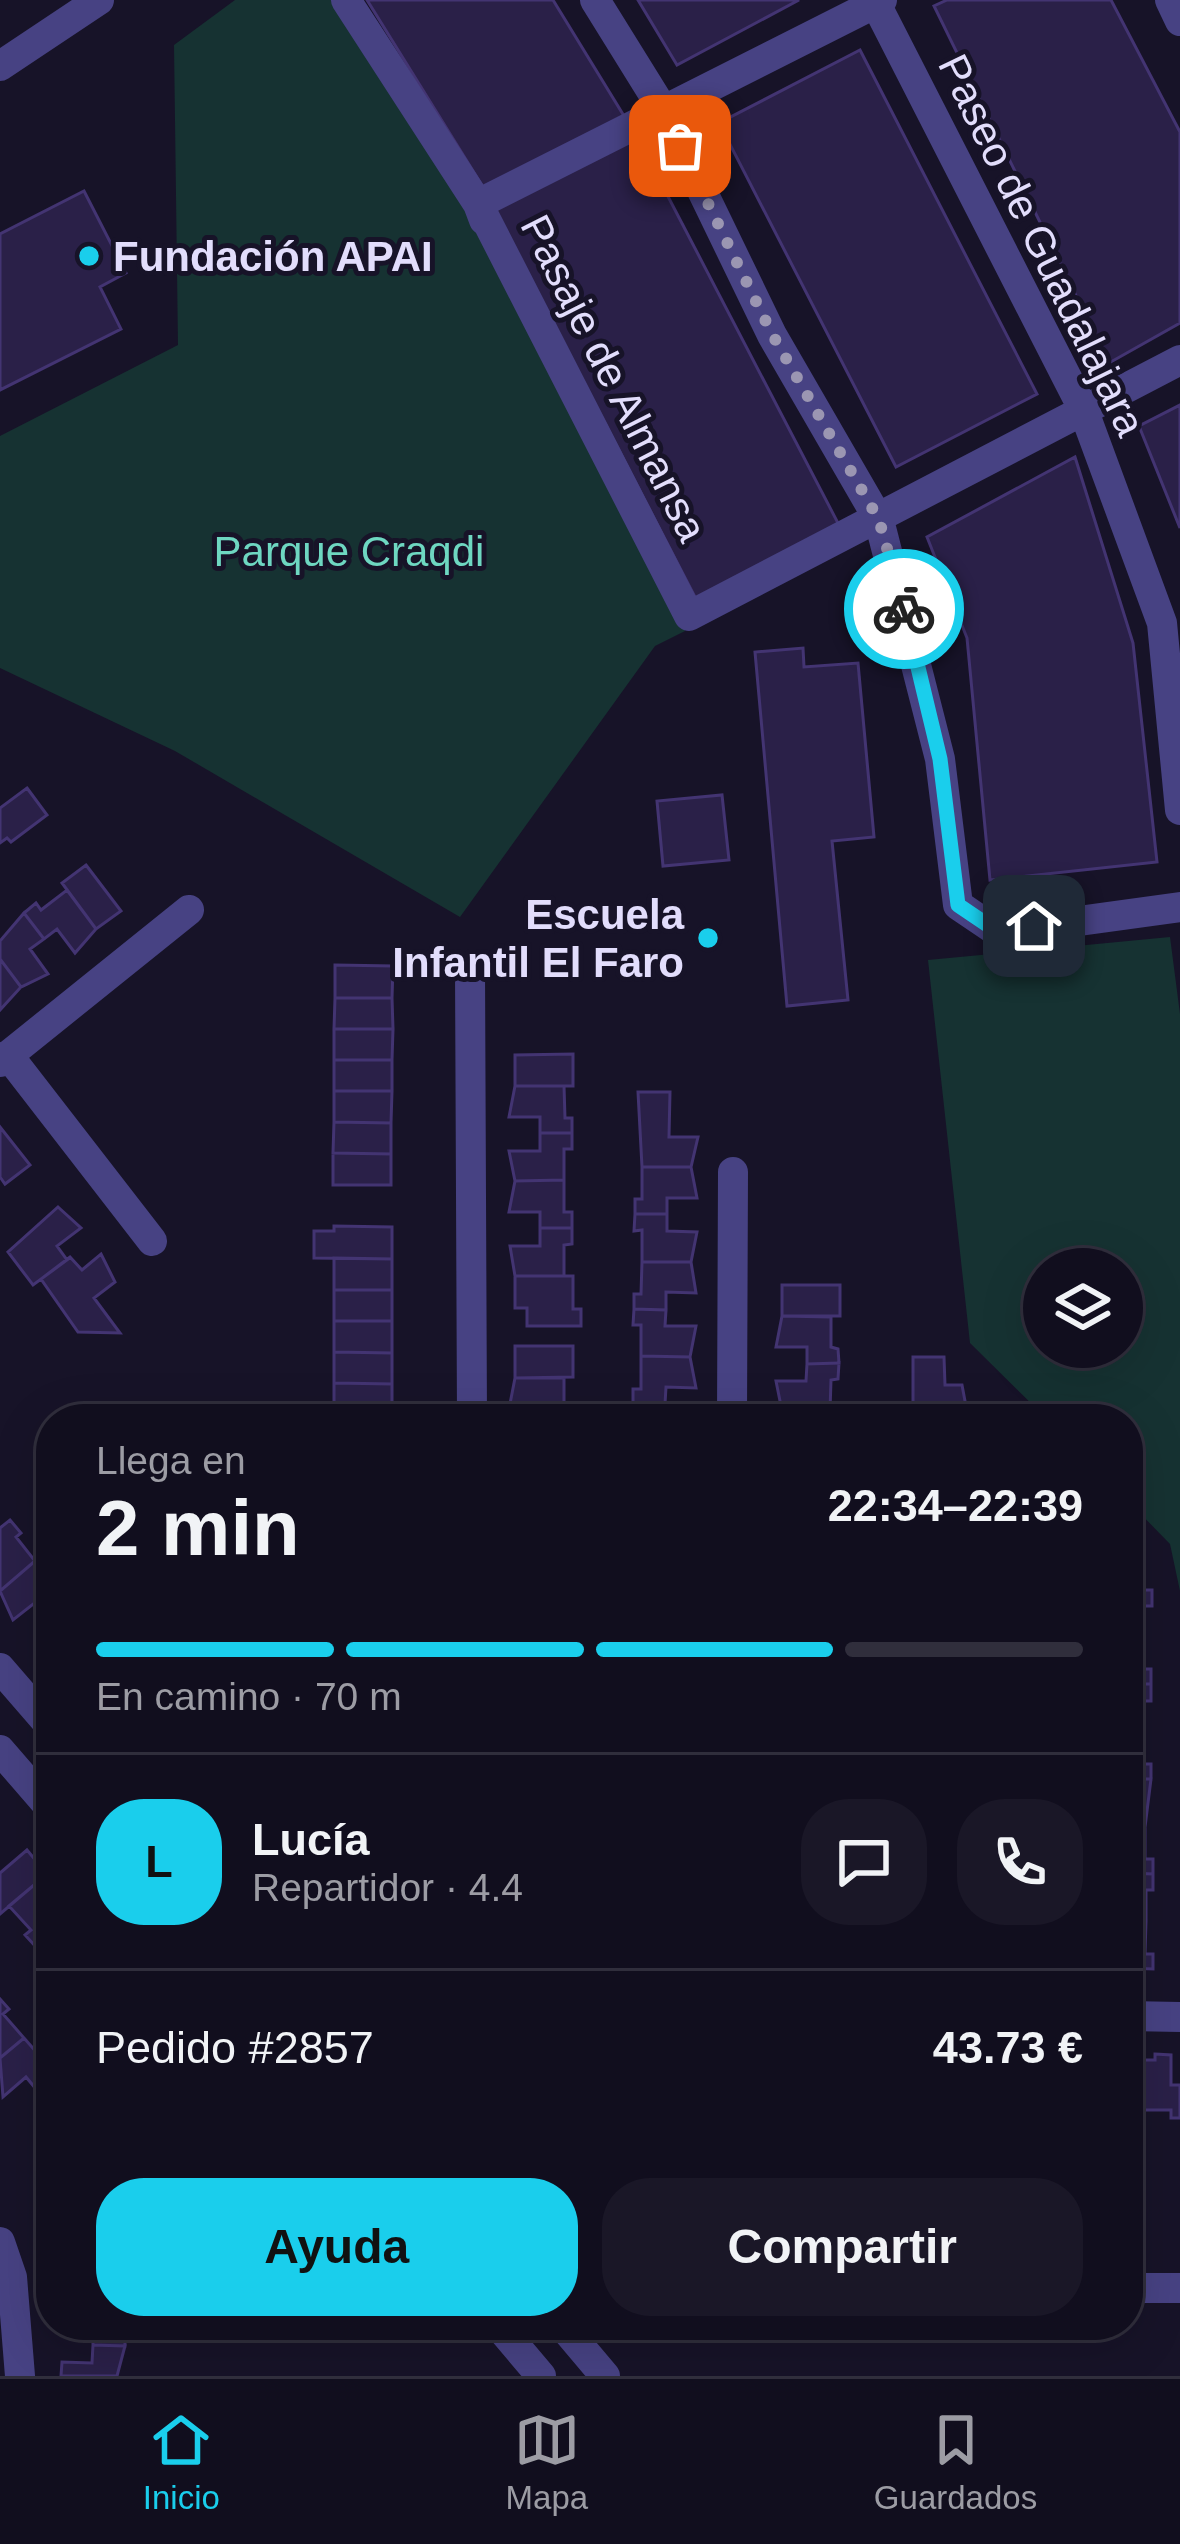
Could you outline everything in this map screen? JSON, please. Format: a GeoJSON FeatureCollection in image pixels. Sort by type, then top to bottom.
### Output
{"type":"FeatureCollection","features":[{"type":"Feature","properties":{"kind":"street"},"geometry":{"type":"LineString","coordinates":[[0,66],[99,0]]}},
{"type":"Feature","properties":{"kind":"street","name":"Pasaje de Almansa"},"geometry":{"type":"LineString","coordinates":[[346,0],[482,212],[689,616],[879,520]]}},
{"type":"Feature","properties":{"kind":"street"},"geometry":{"type":"LineString","coordinates":[[595,0],[662,108],[772,334],[879,520],[940,759],[958,905],[998,932],[1180,907]]}},
{"type":"Feature","properties":{"kind":"street"},"geometry":{"type":"LineString","coordinates":[[1170,0],[1180,21]]}},
{"type":"Feature","properties":{"kind":"street"},"geometry":{"type":"LineString","coordinates":[[482,212],[662,108],[878,1]]}},
{"type":"Feature","properties":{"kind":"street","name":"Paseo de Guadalajara"},"geometry":{"type":"LineString","coordinates":[[878,1],[1083,409],[1162,623],[1180,810]]}},
{"type":"Feature","properties":{"kind":"street"},"geometry":{"type":"LineString","coordinates":[[879,520],[1180,360]]}},
{"type":"Feature","properties":{"kind":"street"},"geometry":{"type":"LineString","coordinates":[[152,1241],[4,1059],[189,910]]}},
{"type":"Feature","properties":{"kind":"street"},"geometry":{"type":"LineString","coordinates":[[470,969],[472,1404]]}},
{"type":"Feature","properties":{"kind":"street"},"geometry":{"type":"LineString","coordinates":[[732,1404],[734,1172]]}},
{"type":"Feature","properties":{"kind":"street"},"geometry":{"type":"LineString","coordinates":[[0,1668],[36,1710]]}},
{"type":"Feature","properties":{"kind":"street"},"geometry":{"type":"LineString","coordinates":[[0,1750],[36,1792]]}},
{"type":"Feature","properties":{"kind":"street"},"geometry":{"type":"LineString","coordinates":[[1143,2016],[1180,2017]]}},
{"type":"Feature","properties":{"kind":"street"},"geometry":{"type":"LineString","coordinates":[[0,2242],[12,2277],[20,2376]]}},
{"type":"Feature","properties":{"kind":"street"},"geometry":{"type":"LineString","coordinates":[[1143,2288],[1180,2288]]}},
{"type":"Feature","properties":{"kind":"street"},"geometry":{"type":"LineString","coordinates":[[510,2340],[541,2376]]}},
{"type":"Feature","properties":{"kind":"street"},"geometry":{"type":"LineString","coordinates":[[575,2340],[605,2376]]}},
{"type":"Feature","properties":{"kind":"green space","name":"Parque Craqdi"},"geometry":{"type":"Polygon","coordinates":[[[235,0],[338,0],[461,200],[685,631],[655,646],[460,917],[175,751],[0,668],[0,436],[178,345],[174,45],[235,0]]]}},
{"type":"Feature","properties":{"kind":"green space"},"geometry":{"type":"Polygon","coordinates":[[[1170,937],[1180,1014],[1180,1591],[1170,1544],[1143,1516],[1143,1404],[1032,1404],[970,1343],[928,960],[1170,937]]]}},
{"type":"Feature","properties":{"kind":"building"},"geometry":{"type":"Polygon","coordinates":[[[367,0],[553,0],[624,116],[483,187],[367,0]]]}},
{"type":"Feature","properties":{"kind":"building"},"geometry":{"type":"Polygon","coordinates":[[[638,0],[799,0],[677,65],[638,0]]]}},
{"type":"Feature","properties":{"kind":"building"},"geometry":{"type":"Polygon","coordinates":[[[947,0],[1111,0],[1180,132],[1180,323],[1109,363],[934,6],[947,0]]]}},
{"type":"Feature","properties":{"kind":"building"},"geometry":{"type":"Polygon","coordinates":[[[860,50],[1037,394],[896,467],[719,123],[860,50]]]}},
{"type":"Feature","properties":{"kind":"building"},"geometry":{"type":"Polygon","coordinates":[[[636,135],[839,525],[696,599],[494,209],[636,135]]]}},
{"type":"Feature","properties":{"kind":"building"},"geometry":{"type":"Polygon","coordinates":[[[84,191],[126,273],[100,287],[121,329],[0,390],[0,234],[84,191]]]}},
{"type":"Feature","properties":{"kind":"building"},"geometry":{"type":"Polygon","coordinates":[[[1180,405],[1180,528],[1139,426],[1180,405]]]}},
{"type":"Feature","properties":{"kind":"building"},"geometry":{"type":"Polygon","coordinates":[[[1075,457],[1133,643],[1157,862],[990,880],[967,638],[927,537],[1075,457]]]}},
{"type":"Feature","properties":{"kind":"building"},"geometry":{"type":"Polygon","coordinates":[[[803,648],[804,667],[858,663],[874,837],[832,841],[848,1000],[787,1006],[755,652],[803,648]]]}},
{"type":"Feature","properties":{"kind":"building"},"geometry":{"type":"Polygon","coordinates":[[[27,788],[47,815],[11,842],[7,838],[0,843],[0,808],[27,788]]]}},
{"type":"Feature","properties":{"kind":"building"},"geometry":{"type":"Polygon","coordinates":[[[722,795],[729,860],[663,866],[657,801],[722,795]]]}},
{"type":"Feature","properties":{"kind":"building"},"geometry":{"type":"Polygon","coordinates":[[[86,865],[121,911],[96,929],[62,883],[86,865]]]}},
{"type":"Feature","properties":{"kind":"building"},"geometry":{"type":"Polygon","coordinates":[[[67,890],[96,929],[75,953],[57,929],[44,939],[24,913],[36,903],[41,910],[67,890]]]}},
{"type":"Feature","properties":{"kind":"building"},"geometry":{"type":"Polygon","coordinates":[[[24,913],[44,939],[30,949],[48,974],[21,987],[0,959],[0,941],[24,913]]]}},
{"type":"Feature","properties":{"kind":"building"},"geometry":{"type":"Polygon","coordinates":[[[0,959],[21,987],[0,1010],[0,959]]]}},
{"type":"Feature","properties":{"kind":"building"},"geometry":{"type":"Polygon","coordinates":[[[335,965],[393,966],[392,998],[335,998],[335,965]]]}},
{"type":"Feature","properties":{"kind":"building"},"geometry":{"type":"Polygon","coordinates":[[[335,998],[392,998],[393,1029],[334,1029],[335,998]]]}},
{"type":"Feature","properties":{"kind":"building"},"geometry":{"type":"Polygon","coordinates":[[[334,1029],[393,1029],[392,1060],[334,1060],[334,1029]]]}},
{"type":"Feature","properties":{"kind":"building"},"geometry":{"type":"Polygon","coordinates":[[[573,1054],[573,1086],[515,1086],[515,1055],[573,1054]]]}},
{"type":"Feature","properties":{"kind":"building"},"geometry":{"type":"Polygon","coordinates":[[[334,1060],[392,1060],[392,1091],[334,1091],[334,1060]]]}},
{"type":"Feature","properties":{"kind":"building"},"geometry":{"type":"Polygon","coordinates":[[[515,1086],[564,1086],[565,1118],[572,1118],[572,1133],[540,1133],[540,1117],[509,1117],[515,1086]]]}},
{"type":"Feature","properties":{"kind":"building"},"geometry":{"type":"Polygon","coordinates":[[[334,1091],[392,1091],[391,1123],[334,1122],[334,1091]]]}},
{"type":"Feature","properties":{"kind":"building"},"geometry":{"type":"Polygon","coordinates":[[[638,1092],[670,1092],[669,1137],[698,1137],[691,1167],[642,1167],[638,1092]]]}},
{"type":"Feature","properties":{"kind":"building"},"geometry":{"type":"Polygon","coordinates":[[[334,1122],[391,1123],[391,1154],[333,1153],[334,1122]]]}},
{"type":"Feature","properties":{"kind":"building"},"geometry":{"type":"Polygon","coordinates":[[[0,1127],[30,1165],[5,1184],[0,1177],[0,1127]]]}},
{"type":"Feature","properties":{"kind":"building"},"geometry":{"type":"Polygon","coordinates":[[[540,1133],[572,1133],[572,1149],[564,1149],[564,1180],[515,1181],[509,1151],[540,1151],[540,1133]]]}},
{"type":"Feature","properties":{"kind":"building"},"geometry":{"type":"Polygon","coordinates":[[[333,1153],[391,1154],[391,1185],[333,1185],[333,1153]]]}},
{"type":"Feature","properties":{"kind":"building"},"geometry":{"type":"Polygon","coordinates":[[[642,1167],[691,1167],[697,1198],[667,1198],[667,1214],[635,1214],[635,1199],[642,1199],[642,1167]]]}},
{"type":"Feature","properties":{"kind":"building"},"geometry":{"type":"Polygon","coordinates":[[[564,1180],[564,1212],[572,1212],[572,1228],[540,1228],[540,1212],[509,1212],[515,1181],[564,1180]]]}},
{"type":"Feature","properties":{"kind":"building"},"geometry":{"type":"Polygon","coordinates":[[[58,1207],[81,1228],[57,1246],[67,1260],[33,1285],[8,1252],[58,1207]]]}},
{"type":"Feature","properties":{"kind":"building"},"geometry":{"type":"Polygon","coordinates":[[[635,1214],[667,1214],[667,1231],[697,1232],[691,1262],[642,1262],[642,1230],[634,1231],[635,1214]]]}},
{"type":"Feature","properties":{"kind":"building"},"geometry":{"type":"Polygon","coordinates":[[[334,1226],[392,1227],[392,1259],[314,1258],[314,1231],[334,1231],[334,1226]]]}},
{"type":"Feature","properties":{"kind":"building"},"geometry":{"type":"Polygon","coordinates":[[[540,1228],[572,1228],[572,1244],[564,1245],[564,1276],[515,1276],[510,1246],[540,1246],[540,1228]]]}},
{"type":"Feature","properties":{"kind":"building"},"geometry":{"type":"Polygon","coordinates":[[[101,1254],[115,1282],[94,1298],[120,1333],[78,1332],[41,1279],[70,1257],[82,1270],[101,1254]]]}},
{"type":"Feature","properties":{"kind":"building"},"geometry":{"type":"Polygon","coordinates":[[[334,1258],[392,1259],[392,1290],[334,1290],[334,1258]]]}},
{"type":"Feature","properties":{"kind":"building"},"geometry":{"type":"Polygon","coordinates":[[[642,1262],[691,1262],[696,1293],[666,1292],[666,1310],[634,1309],[634,1294],[641,1294],[642,1262]]]}},
{"type":"Feature","properties":{"kind":"building"},"geometry":{"type":"Polygon","coordinates":[[[515,1276],[573,1276],[573,1309],[581,1309],[581,1326],[527,1326],[527,1308],[515,1308],[515,1276]]]}},
{"type":"Feature","properties":{"kind":"building"},"geometry":{"type":"Polygon","coordinates":[[[782,1285],[840,1285],[840,1316],[782,1316],[782,1285]]]}},
{"type":"Feature","properties":{"kind":"building"},"geometry":{"type":"Polygon","coordinates":[[[334,1290],[392,1290],[392,1321],[334,1321],[334,1290]]]}},
{"type":"Feature","properties":{"kind":"building"},"geometry":{"type":"Polygon","coordinates":[[[634,1309],[666,1310],[665,1326],[696,1326],[690,1357],[641,1356],[641,1325],[633,1325],[634,1309]]]}},
{"type":"Feature","properties":{"kind":"building"},"geometry":{"type":"Polygon","coordinates":[[[782,1316],[831,1317],[831,1347],[838,1349],[839,1363],[807,1364],[807,1347],[776,1347],[782,1316]]]}},
{"type":"Feature","properties":{"kind":"building"},"geometry":{"type":"Polygon","coordinates":[[[334,1321],[392,1321],[392,1353],[334,1352],[334,1321]]]}},
{"type":"Feature","properties":{"kind":"building"},"geometry":{"type":"Polygon","coordinates":[[[515,1346],[573,1346],[573,1377],[515,1378],[515,1346]]]}},
{"type":"Feature","properties":{"kind":"building"},"geometry":{"type":"Polygon","coordinates":[[[334,1352],[392,1353],[392,1384],[334,1383],[334,1352]]]}},
{"type":"Feature","properties":{"kind":"building"},"geometry":{"type":"Polygon","coordinates":[[[641,1356],[690,1357],[696,1388],[666,1387],[665,1404],[633,1404],[633,1389],[641,1389],[641,1356]]]}},
{"type":"Feature","properties":{"kind":"building"},"geometry":{"type":"Polygon","coordinates":[[[913,1357],[944,1357],[945,1385],[962,1385],[966,1404],[913,1404],[913,1357]]]}},
{"type":"Feature","properties":{"kind":"building"},"geometry":{"type":"Polygon","coordinates":[[[839,1363],[838,1379],[831,1380],[830,1404],[781,1404],[776,1381],[806,1381],[807,1364],[839,1363]]]}},
{"type":"Feature","properties":{"kind":"building"},"geometry":{"type":"Polygon","coordinates":[[[515,1378],[564,1378],[564,1404],[510,1404],[515,1378]]]}},
{"type":"Feature","properties":{"kind":"building"},"geometry":{"type":"Polygon","coordinates":[[[334,1383],[392,1384],[392,1404],[334,1404],[334,1383]]]}},
{"type":"Feature","properties":{"kind":"building"},"geometry":{"type":"Polygon","coordinates":[[[10,1520],[21,1533],[16,1537],[35,1561],[0,1591],[0,1528],[10,1520]]]}},
{"type":"Feature","properties":{"kind":"building"},"geometry":{"type":"Polygon","coordinates":[[[36,1562],[36,1602],[13,1620],[0,1591],[36,1562]]]}},
{"type":"Feature","properties":{"kind":"building"},"geometry":{"type":"Polygon","coordinates":[[[1143,1590],[1152,1590],[1152,1606],[1144,1606],[1144,1636],[1143,1590]]]}},
{"type":"Feature","properties":{"kind":"building"},"geometry":{"type":"Polygon","coordinates":[[[1143,1636],[1144,1669],[1151,1669],[1151,1684],[1143,1684],[1143,1636]]]}},
{"type":"Feature","properties":{"kind":"building"},"geometry":{"type":"Polygon","coordinates":[[[1143,1684],[1151,1684],[1151,1701],[1143,1701],[1143,1684]]]}},
{"type":"Feature","properties":{"kind":"building"},"geometry":{"type":"Polygon","coordinates":[[[1143,1764],[1151,1764],[1151,1779],[1143,1779],[1143,1764]]]}},
{"type":"Feature","properties":{"kind":"building"},"geometry":{"type":"Polygon","coordinates":[[[1143,1779],[1151,1779],[1145,1827],[1143,1779]]]}},
{"type":"Feature","properties":{"kind":"building"},"geometry":{"type":"Polygon","coordinates":[[[1143,1827],[1145,1859],[1153,1859],[1153,1874],[1143,1874],[1143,1827]]]}},
{"type":"Feature","properties":{"kind":"building"},"geometry":{"type":"Polygon","coordinates":[[[27,1850],[36,1861],[36,1883],[0,1914],[0,1873],[27,1850]]]}},
{"type":"Feature","properties":{"kind":"building"},"geometry":{"type":"Polygon","coordinates":[[[1143,1874],[1153,1874],[1153,1890],[1146,1890],[1146,1921],[1143,1874]]]}},
{"type":"Feature","properties":{"kind":"building"},"geometry":{"type":"Polygon","coordinates":[[[36,1883],[36,1947],[25,1935],[31,1930],[9,1906],[36,1883]]]}},
{"type":"Feature","properties":{"kind":"building"},"geometry":{"type":"Polygon","coordinates":[[[1143,1921],[1145,1954],[1153,1954],[1153,1969],[1143,1969],[1143,1921]]]}},
{"type":"Feature","properties":{"kind":"building"},"geometry":{"type":"Polygon","coordinates":[[[0,1999],[9,2009],[3,2014],[24,2038],[0,2058],[0,1999]]]}},
{"type":"Feature","properties":{"kind":"building"},"geometry":{"type":"Polygon","coordinates":[[[24,2038],[36,2052],[36,2089],[26,2077],[3,2097],[0,2058],[24,2038]]]}},
{"type":"Feature","properties":{"kind":"building"},"geometry":{"type":"Polygon","coordinates":[[[1155,2054],[1171,2055],[1171,2085],[1180,2085],[1180,2118],[1171,2118],[1171,2110],[1143,2110],[1143,2060],[1155,2060],[1155,2054]]]}},
{"type":"Feature","properties":{"kind":"building"},"geometry":{"type":"Polygon","coordinates":[[[93,2340],[125,2340],[125,2346],[93,2345],[93,2340]]]}},
{"type":"Feature","properties":{"kind":"building"},"geometry":{"type":"Polygon","coordinates":[[[93,2345],[125,2346],[117,2376],[61,2376],[62,2362],[92,2363],[93,2345]]]}},
{"type":"Feature","properties":{"kind":"way so far"},"geometry":{"type":"LineString","coordinates":[[680,146],[772,334],[879,520],[904,609]]}},
{"type":"Feature","properties":{"kind":"place","name":"Fundación APAI"},"geometry":{"type":"Point","coordinates":[89,256]}},
{"type":"Feature","properties":{"kind":"place","name":"Escuela Infantil El Faro"},"geometry":{"type":"Point","coordinates":[708,938]}},
{"type":"Feature","properties":{"kind":"route"},"geometry":{"type":"LineString","coordinates":[[904,609],[940,759],[958,905],[998,932],[1034,926]]}}]}
